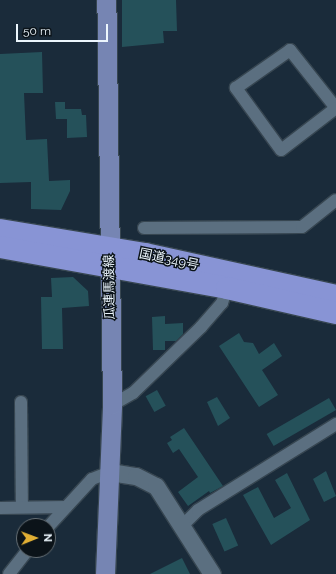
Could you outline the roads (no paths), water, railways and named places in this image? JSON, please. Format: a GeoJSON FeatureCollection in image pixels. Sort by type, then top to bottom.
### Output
{"type":"FeatureCollection","features":[{"type":"Feature","properties":{"kind":"highway","name":"国道349号"},"geometry":{"type":"LineString","coordinates":[[0,230],[110,256],[227,288],[336,313]]}},
{"type":"Feature","properties":{"kind":"highway","name":"国道349号"},"geometry":{"type":"LineString","coordinates":[[0,248],[110,256],[336,296]]}},
{"type":"Feature","properties":{"kind":"main road","name":"瓜連馬渡線"},"geometry":{"type":"LineString","coordinates":[[105,574],[112,405],[106,0]]}},
{"type":"Feature","properties":{"kind":"street"},"geometry":{"type":"LineString","coordinates":[[290,50],[336,108],[281,150],[236,88],[290,50]]}},
{"type":"Feature","properties":{"kind":"street"},"geometry":{"type":"LineString","coordinates":[[144,228],[302,227],[336,200]]}},
{"type":"Feature","properties":{"kind":"street"},"geometry":{"type":"LineString","coordinates":[[112,405],[133,393],[201,327],[222,304],[227,288]]}},
{"type":"Feature","properties":{"kind":"street"},"geometry":{"type":"LineString","coordinates":[[21,402],[22,507]]}},
{"type":"Feature","properties":{"kind":"street"},"geometry":{"type":"LineString","coordinates":[[183,525],[198,510],[336,424]]}},
{"type":"Feature","properties":{"kind":"street"},"geometry":{"type":"LineString","coordinates":[[56,518],[92,479],[110,472],[136,476],[156,486],[183,525],[212,574]]}},
{"type":"Feature","properties":{"kind":"street"},"geometry":{"type":"LineString","coordinates":[[0,508],[66,507]]}},
{"type":"Feature","properties":{"kind":"street"},"geometry":{"type":"LineString","coordinates":[[9,574],[22,558]]}}]}
